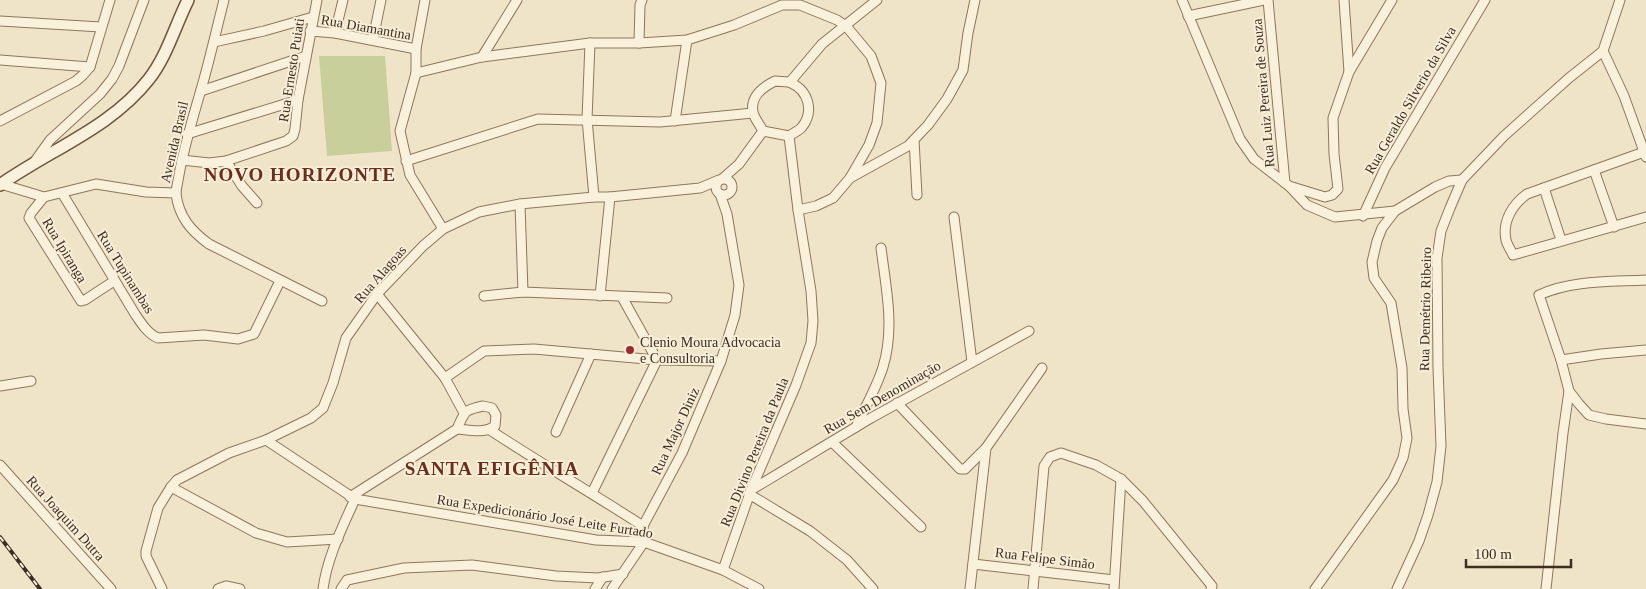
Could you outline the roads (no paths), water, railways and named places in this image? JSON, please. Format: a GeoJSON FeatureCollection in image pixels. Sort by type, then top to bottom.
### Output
{"type":"FeatureCollection","features":[{"type":"Feature","properties":{"kind":"street"},"geometry":{"type":"LineString","coordinates":[[0,121],[76,81],[83,75],[90,67],[110,0]]}},
{"type":"Feature","properties":{"kind":"street"},"geometry":{"type":"LineString","coordinates":[[32,166],[50,140],[100,94],[112,79],[119,66],[144,0]]}},
{"type":"Feature","properties":{"kind":"street"},"geometry":{"type":"LineString","coordinates":[[1,184],[123,107],[150,78],[169,44],[188,0]]}},
{"type":"Feature","properties":{"kind":"street","name":"Avenida Brasil"},"geometry":{"type":"LineString","coordinates":[[224,0],[214,42],[187,134],[182,160],[176,193],[183,217],[188,227],[209,244],[322,301]]}},
{"type":"Feature","properties":{"kind":"street","name":"Rua Ernesto Puiati"},"geometry":{"type":"LineString","coordinates":[[226,161],[286,141],[294,133],[298,100],[317,0]]}},
{"type":"Feature","properties":{"kind":"street"},"geometry":{"type":"LineString","coordinates":[[335,33],[343,0]]}},
{"type":"Feature","properties":{"kind":"street"},"geometry":{"type":"LineString","coordinates":[[373,40],[381,0]]}},
{"type":"Feature","properties":{"kind":"street"},"geometry":{"type":"LineString","coordinates":[[425,0],[416,49],[416,73],[400,131],[410,175],[443,229]]}},
{"type":"Feature","properties":{"kind":"street"},"geometry":{"type":"LineString","coordinates":[[482,57],[517,0]]}},
{"type":"Feature","properties":{"kind":"street"},"geometry":{"type":"LineString","coordinates":[[639,43],[640,5],[642,0]]}},
{"type":"Feature","properties":{"kind":"street"},"geometry":{"type":"LineString","coordinates":[[790,82],[822,44],[877,0]]}},
{"type":"Feature","properties":{"kind":"street"},"geometry":{"type":"LineString","coordinates":[[850,178],[908,146],[947,99],[963,70],[974,0]]}},
{"type":"Feature","properties":{"kind":"street"},"geometry":{"type":"LineString","coordinates":[[1182,0],[1240,139],[1254,159],[1287,184],[1307,205],[1335,218],[1395,211]]}},
{"type":"Feature","properties":{"kind":"street"},"geometry":{"type":"LineString","coordinates":[[1188,16],[1264,0]]}},
{"type":"Feature","properties":{"kind":"street","name":"Rua Luiz Pereira de Souza"},"geometry":{"type":"LineString","coordinates":[[1268,0],[1287,184]]}},
{"type":"Feature","properties":{"kind":"street"},"geometry":{"type":"LineString","coordinates":[[1344,0],[1349,72]]}},
{"type":"Feature","properties":{"kind":"street"},"geometry":{"type":"LineString","coordinates":[[1287,184],[1325,198],[1338,190],[1333,118],[1349,72],[1392,0]]}},
{"type":"Feature","properties":{"kind":"street","name":"Rua Geraldo Silverio da Silva"},"geometry":{"type":"LineString","coordinates":[[1363,216],[1385,168],[1484,0]]}},
{"type":"Feature","properties":{"kind":"street"},"geometry":{"type":"LineString","coordinates":[[1620,0],[1603,51],[1624,96],[1645,154],[1527,194],[1515,203],[1506,228],[1506,240],[1513,255],[1646,217]]}},
{"type":"Feature","properties":{"kind":"street"},"geometry":{"type":"LineString","coordinates":[[416,73],[482,57],[590,43],[639,43],[687,40],[734,25],[782,5],[800,5],[837,20],[846,26],[871,56],[881,83],[877,123],[869,145],[850,178],[833,198],[816,206],[798,210]]}},
{"type":"Feature","properties":{"kind":"street"},"geometry":{"type":"LineString","coordinates":[[214,42],[264,31],[313,17]]}},
{"type":"Feature","properties":{"kind":"street"},"geometry":{"type":"LineString","coordinates":[[0,21],[101,27]]}},
{"type":"Feature","properties":{"kind":"street","name":"Rua Diamantina"},"geometry":{"type":"LineString","coordinates":[[310,31],[335,33],[416,49]]}},
{"type":"Feature","properties":{"kind":"street"},"geometry":{"type":"LineString","coordinates":[[675,121],[687,40]]}},
{"type":"Feature","properties":{"kind":"street"},"geometry":{"type":"LineString","coordinates":[[590,43],[587,119],[594,197]]}},
{"type":"Feature","properties":{"kind":"street","name":"Rua Demétrio Ribeiro"},"geometry":{"type":"LineString","coordinates":[[1397,589],[1419,540],[1437,482],[1441,446],[1437,258],[1441,231],[1462,180],[1504,136],[1569,78],[1603,51]]}},
{"type":"Feature","properties":{"kind":"street"},"geometry":{"type":"LineString","coordinates":[[200,91],[306,56]]}},
{"type":"Feature","properties":{"kind":"street"},"geometry":{"type":"LineString","coordinates":[[0,60],[90,67]]}},
{"type":"Feature","properties":{"kind":"street"},"geometry":{"type":"LineString","coordinates":[[776,81],[790,82],[802,90],[808,102],[808,116],[801,129],[789,136],[763,131],[753,113],[754,99],[763,87],[776,81]]}},
{"type":"Feature","properties":{"kind":"street"},"geometry":{"type":"LineString","coordinates":[[187,134],[298,100]]}},
{"type":"Feature","properties":{"kind":"street"},"geometry":{"type":"LineString","coordinates":[[406,161],[538,119],[660,122],[753,113]]}},
{"type":"Feature","properties":{"kind":"street","name":"Rua Alagoas"},"geometry":{"type":"LineString","coordinates":[[162,589],[146,556],[146,551],[155,516],[171,487],[184,475],[229,453],[266,440],[311,418],[323,408],[333,384],[346,338],[377,294],[423,246],[443,229],[479,212],[520,204],[700,188],[721,180],[739,164],[763,131]]}},
{"type":"Feature","properties":{"kind":"street","name":"Rua Divino Pereira da Paula"},"geometry":{"type":"LineString","coordinates":[[723,570],[750,492],[796,385],[811,343],[813,321],[811,292],[789,136]]}},
{"type":"Feature","properties":{"kind":"street"},"geometry":{"type":"LineString","coordinates":[[914,140],[917,195]]}},
{"type":"Feature","properties":{"kind":"street"},"geometry":{"type":"LineString","coordinates":[[182,160],[209,164],[226,161],[242,186],[257,203]]}},
{"type":"Feature","properties":{"kind":"street","name":"Rua Alagoas"},"geometry":{"type":"LineString","coordinates":[[732,188],[739,164]]}},
{"type":"Feature","properties":{"kind":"street"},"geometry":{"type":"LineString","coordinates":[[1594,170],[1614,227]]}},
{"type":"Feature","properties":{"kind":"street"},"geometry":{"type":"LineString","coordinates":[[721,180],[728,180],[732,188],[726,195],[719,193],[716,186],[721,180]]}},
{"type":"Feature","properties":{"kind":"street"},"geometry":{"type":"LineString","coordinates":[[1315,589],[1393,480],[1403,458],[1407,438],[1403,408],[1402,368],[1391,303],[1374,278],[1372,262],[1382,228],[1395,211],[1435,187],[1449,181],[1462,180]]}},
{"type":"Feature","properties":{"kind":"street"},"geometry":{"type":"LineString","coordinates":[[1,184],[44,197],[102,183],[146,192],[176,193]]}},
{"type":"Feature","properties":{"kind":"street","name":"Rua Alagoas"},"geometry":{"type":"LineString","coordinates":[[700,188],[719,193]]}},
{"type":"Feature","properties":{"kind":"street","name":"Rua Major Diniz"},"geometry":{"type":"LineString","coordinates":[[726,214],[732,188]]}},
{"type":"Feature","properties":{"kind":"street"},"geometry":{"type":"LineString","coordinates":[[1544,188],[1561,240]]}},
{"type":"Feature","properties":{"kind":"street","name":"Rua Tupinambas"},"geometry":{"type":"LineString","coordinates":[[62,193],[139,320],[158,338],[210,335],[238,339],[254,334],[280,281]]}},
{"type":"Feature","properties":{"kind":"street","name":"Rua Major Diniz"},"geometry":{"type":"LineString","coordinates":[[642,526],[682,453],[721,361],[735,315],[739,285],[726,214],[719,193]]}},
{"type":"Feature","properties":{"kind":"street","name":"Rua Ipiranga"},"geometry":{"type":"LineString","coordinates":[[44,197],[29,218],[81,301],[114,281]]}},
{"type":"Feature","properties":{"kind":"street"},"geometry":{"type":"LineString","coordinates":[[600,296],[610,197]]}},
{"type":"Feature","properties":{"kind":"street"},"geometry":{"type":"LineString","coordinates":[[520,204],[522,292]]}},
{"type":"Feature","properties":{"kind":"street"},"geometry":{"type":"LineString","coordinates":[[954,217],[972,362]]}},
{"type":"Feature","properties":{"kind":"street"},"geometry":{"type":"LineString","coordinates":[[856,427],[883,367],[889,338],[890,314],[881,248]]}},
{"type":"Feature","properties":{"kind":"street"},"geometry":{"type":"LineString","coordinates":[[1546,589],[1569,391],[1561,360],[1539,295],[1555,288],[1576,284],[1646,280]]}},
{"type":"Feature","properties":{"kind":"street"},"geometry":{"type":"LineString","coordinates":[[484,296],[522,292],[667,298]]}},
{"type":"Feature","properties":{"kind":"street"},"geometry":{"type":"LineString","coordinates":[[377,294],[444,378],[464,413]]}},
{"type":"Feature","properties":{"kind":"street"},"geometry":{"type":"LineString","coordinates":[[622,297],[657,360]]}},
{"type":"Feature","properties":{"kind":"street","name":"Rua Sem Denominação"},"geometry":{"type":"LineString","coordinates":[[750,492],[897,403],[1029,331]]}},
{"type":"Feature","properties":{"kind":"street"},"geometry":{"type":"LineString","coordinates":[[444,378],[484,351],[534,349],[657,360],[721,361]]}},
{"type":"Feature","properties":{"kind":"street"},"geometry":{"type":"LineString","coordinates":[[1561,360],[1646,350]]}},
{"type":"Feature","properties":{"kind":"street"},"geometry":{"type":"LineString","coordinates":[[556,432],[591,354]]}},
{"type":"Feature","properties":{"kind":"street"},"geometry":{"type":"LineString","coordinates":[[592,493],[657,360]]}},
{"type":"Feature","properties":{"kind":"street"},"geometry":{"type":"LineString","coordinates":[[897,403],[960,469],[965,469],[986,448],[1042,368]]}},
{"type":"Feature","properties":{"kind":"street"},"geometry":{"type":"LineString","coordinates":[[0,386],[32,381]]}},
{"type":"Feature","properties":{"kind":"street"},"geometry":{"type":"LineString","coordinates":[[1569,391],[1589,415],[1646,424]]}},
{"type":"Feature","properties":{"kind":"street"},"geometry":{"type":"LineString","coordinates":[[323,589],[325,572],[352,498],[457,429],[464,413],[483,406],[492,408],[496,415],[495,426],[490,430],[457,429]]}},
{"type":"Feature","properties":{"kind":"street"},"geometry":{"type":"LineString","coordinates":[[490,430],[642,526],[644,542],[612,589]]}},
{"type":"Feature","properties":{"kind":"street"},"geometry":{"type":"LineString","coordinates":[[266,440],[352,498]]}},
{"type":"Feature","properties":{"kind":"street"},"geometry":{"type":"LineString","coordinates":[[832,442],[921,527]]}},
{"type":"Feature","properties":{"kind":"street"},"geometry":{"type":"LineString","coordinates":[[970,589],[986,448]]}},
{"type":"Feature","properties":{"kind":"street"},"geometry":{"type":"LineString","coordinates":[[1033,589],[1033,571],[1044,466],[1050,457],[1061,453],[1096,465],[1121,480],[1143,501],[1213,588]]}},
{"type":"Feature","properties":{"kind":"street","name":"Rua Joaquim Dutra"},"geometry":{"type":"LineString","coordinates":[[0,465],[111,589]]}},
{"type":"Feature","properties":{"kind":"street"},"geometry":{"type":"LineString","coordinates":[[1114,585],[1121,480]]}},
{"type":"Feature","properties":{"kind":"street"},"geometry":{"type":"LineString","coordinates":[[171,487],[256,533],[287,542],[338,539]]}},
{"type":"Feature","properties":{"kind":"street"},"geometry":{"type":"LineString","coordinates":[[750,492],[810,531],[847,560],[873,589]]}},
{"type":"Feature","properties":{"kind":"street","name":"Rua Expedicionário José Leite Furtado"},"geometry":{"type":"LineString","coordinates":[[352,498],[596,540],[644,542],[723,570],[759,589]]}},
{"type":"Feature","properties":{"kind":"street","name":"Rua Felipe Simão"},"geometry":{"type":"LineString","coordinates":[[973,564],[1033,571],[1114,585]]}},
{"type":"Feature","properties":{"kind":"street"},"geometry":{"type":"LineString","coordinates":[[341,589],[347,580],[404,568],[472,565],[556,576],[603,577],[623,574]]}},
{"type":"Feature","properties":{"kind":"street"},"geometry":{"type":"LineString","coordinates":[[595,589],[603,577]]}},
{"type":"Feature","properties":{"kind":"street"},"geometry":{"type":"LineString","coordinates":[[218,589],[226,586],[240,589]]}},
{"type":"Feature","properties":{"kind":"railway"},"geometry":{"type":"LineString","coordinates":[[0,537],[40,589]]}},
{"type":"Feature","properties":{"kind":"place","name":"Clenio Moura Advocacia e Consultoria"},"geometry":{"type":"Point","coordinates":[630,350]}},
{"type":"Feature","properties":{"kind":"district","name":"NOVO HORIZONTE"},"geometry":{"type":"Point","coordinates":[300,174]}},
{"type":"Feature","properties":{"kind":"district","name":"SANTA EFIGÊNIA"},"geometry":{"type":"Point","coordinates":[492,468]}}]}
